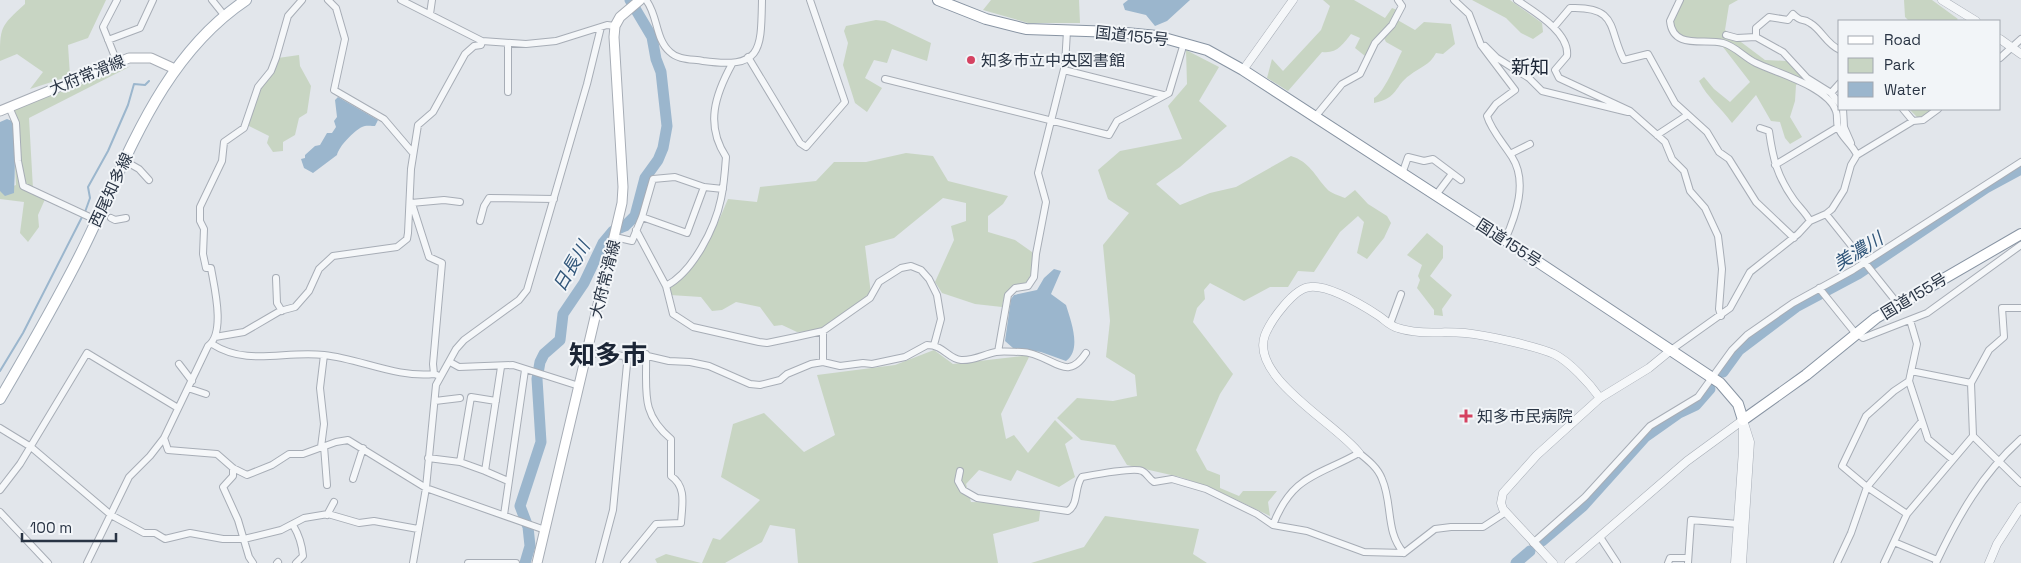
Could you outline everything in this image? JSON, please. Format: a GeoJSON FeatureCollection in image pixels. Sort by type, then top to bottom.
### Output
{"type":"FeatureCollection","features":[{"type":"Feature","properties":{"kind":"main road","name":"西尾知多線"},"geometry":{"type":"LineString","coordinates":[[0,399],[42,326],[157,96],[175,69],[197,42],[224,15],[246,0]]}},
{"type":"Feature","properties":{"kind":"main road","name":"国道155号"},"geometry":{"type":"LineString","coordinates":[[938,0],[1006,25],[1026,29],[1140,34],[1184,43],[1206,50],[1243,70],[1671,350],[1711,378],[1732,396],[1738,404],[1743,420],[1806,375],[1898,304],[2021,234]]}},
{"type":"Feature","properties":{"kind":"main road"},"geometry":{"type":"LineString","coordinates":[[615,26],[620,17],[639,2]]}},
{"type":"Feature","properties":{"kind":"main road","name":"大府常滑線"},"geometry":{"type":"LineString","coordinates":[[536,563],[617,232],[623,187],[614,51],[615,26]]}},
{"type":"Feature","properties":{"kind":"main road","name":"大府常滑線"},"geometry":{"type":"LineString","coordinates":[[0,111],[117,62],[141,57],[151,58],[175,69]]}},
{"type":"Feature","properties":{"kind":"street"},"geometry":{"type":"LineString","coordinates":[[117,0],[103,27],[117,62]]}},
{"type":"Feature","properties":{"kind":"street"},"geometry":{"type":"LineString","coordinates":[[108,40],[140,28],[153,0]]}},
{"type":"Feature","properties":{"kind":"street"},"geometry":{"type":"LineString","coordinates":[[212,0],[224,15]]}},
{"type":"Feature","properties":{"kind":"street"},"geometry":{"type":"LineString","coordinates":[[86,563],[129,477],[150,456],[164,438],[215,337],[217,308],[211,268],[206,268],[203,254],[204,229],[200,220],[200,207],[222,161],[224,142],[244,128],[258,87],[271,71],[288,16],[302,0]]}},
{"type":"Feature","properties":{"kind":"street"},"geometry":{"type":"LineString","coordinates":[[328,0],[336,8],[345,39],[334,90],[384,119],[413,153]]}},
{"type":"Feature","properties":{"kind":"street"},"geometry":{"type":"LineString","coordinates":[[401,0],[482,41],[508,43],[556,41],[601,27],[615,26]]}},
{"type":"Feature","properties":{"kind":"street"},"geometry":{"type":"LineString","coordinates":[[430,14],[432,0]]}},
{"type":"Feature","properties":{"kind":"street"},"geometry":{"type":"LineString","coordinates":[[639,2],[663,44],[674,56],[732,64],[748,57],[756,50],[760,40],[762,0]]}},
{"type":"Feature","properties":{"kind":"street"},"geometry":{"type":"LineString","coordinates":[[748,57],[752,67],[800,144],[806,147],[845,102],[810,0]]}},
{"type":"Feature","properties":{"kind":"street"},"geometry":{"type":"LineString","coordinates":[[1243,70],[1293,0]]}},
{"type":"Feature","properties":{"kind":"street"},"geometry":{"type":"LineString","coordinates":[[1315,117],[1342,84],[1360,74],[1375,43],[1399,15],[1402,6],[1398,0]]}},
{"type":"Feature","properties":{"kind":"street"},"geometry":{"type":"LineString","coordinates":[[1454,0],[1469,14],[1480,42],[1515,90],[1496,104],[1487,116],[1513,159],[1519,195],[1517,213],[1505,240]]}},
{"type":"Feature","properties":{"kind":"street"},"geometry":{"type":"LineString","coordinates":[[1516,0],[1554,27],[1568,52],[1555,70],[1558,78],[1630,111],[1665,142],[1672,159],[1684,171],[1690,192],[1704,208],[1718,236],[1722,260],[1719,309],[1721,316]]}},
{"type":"Feature","properties":{"kind":"street"},"geometry":{"type":"LineString","coordinates":[[1680,0],[1670,22],[1677,37],[1683,41],[1724,43],[1754,62],[1790,76],[1831,103],[1836,111],[1838,127],[1845,139],[1852,144]]}},
{"type":"Feature","properties":{"kind":"street"},"geometry":{"type":"LineString","coordinates":[[1942,0],[1974,20]]}},
{"type":"Feature","properties":{"kind":"street"},"geometry":{"type":"LineString","coordinates":[[1554,27],[1570,8],[1595,10],[1615,30],[1624,60],[1648,54],[1670,97],[1686,116],[1707,132],[1719,152],[1729,159],[1756,202],[1794,238]]}},
{"type":"Feature","properties":{"kind":"street"},"geometry":{"type":"LineString","coordinates":[[1756,37],[1756,28],[1769,17],[1788,20],[1794,14],[1798,20],[1812,24],[1824,40],[1838,49]]}},
{"type":"Feature","properties":{"kind":"street"},"geometry":{"type":"LineString","coordinates":[[413,563],[426,488],[436,385],[456,349],[464,340],[519,300],[526,290],[554,199],[601,27]]}},
{"type":"Feature","properties":{"kind":"street"},"geometry":{"type":"LineString","coordinates":[[998,352],[1008,294],[1015,288],[1028,286],[1034,277],[1036,254],[1046,202],[1038,173],[1064,70],[1066,31]]}},
{"type":"Feature","properties":{"kind":"street"},"geometry":{"type":"LineString","coordinates":[[1726,35],[1737,38],[1756,37],[1782,52],[1807,78],[1831,93],[1838,102]]}},
{"type":"Feature","properties":{"kind":"street"},"geometry":{"type":"LineString","coordinates":[[2001,57],[2010,46],[2021,39]]}},
{"type":"Feature","properties":{"kind":"street"},"geometry":{"type":"LineString","coordinates":[[2001,40],[2021,54]]}},
{"type":"Feature","properties":{"kind":"street"},"geometry":{"type":"LineString","coordinates":[[434,374],[442,263],[429,257],[411,204],[410,184],[413,153],[419,124],[433,112],[465,54],[474,46],[480,46],[482,41]]}},
{"type":"Feature","properties":{"kind":"street"},"geometry":{"type":"LineString","coordinates":[[1480,42],[1497,58],[1529,78],[1542,91],[1625,112],[1630,111]]}},
{"type":"Feature","properties":{"kind":"street"},"geometry":{"type":"LineString","coordinates":[[508,43],[508,92]]}},
{"type":"Feature","properties":{"kind":"street"},"geometry":{"type":"LineString","coordinates":[[886,80],[1109,135],[1117,121],[1169,93],[1184,43]]}},
{"type":"Feature","properties":{"kind":"street"},"geometry":{"type":"LineString","coordinates":[[666,286],[677,280],[701,248],[721,201],[726,157],[716,142],[714,109],[722,83],[732,64]]}},
{"type":"Feature","properties":{"kind":"street"},"geometry":{"type":"LineString","coordinates":[[1064,70],[1164,95]]}},
{"type":"Feature","properties":{"kind":"street"},"geometry":{"type":"LineString","coordinates":[[1831,93],[1838,85]]}},
{"type":"Feature","properties":{"kind":"street"},"geometry":{"type":"LineString","coordinates":[[9,107],[16,124],[18,161],[23,186],[96,220]]}},
{"type":"Feature","properties":{"kind":"street"},"geometry":{"type":"LineString","coordinates":[[1843,110],[1844,127],[1857,154]]}},
{"type":"Feature","properties":{"kind":"street"},"geometry":{"type":"LineString","coordinates":[[1904,110],[1913,121]]}},
{"type":"Feature","properties":{"kind":"street"},"geometry":{"type":"LineString","coordinates":[[1553,563],[1506,512],[1501,503],[1503,493],[1537,455],[1600,398],[1649,368],[1671,350],[1721,316],[1735,302],[1745,278],[1750,272],[1794,238],[1810,221],[1826,214],[1840,199],[1857,154],[1913,121],[1923,120],[1937,110]]}},
{"type":"Feature","properties":{"kind":"street"},"geometry":{"type":"LineString","coordinates":[[1657,135],[1686,116]]}},
{"type":"Feature","properties":{"kind":"street"},"geometry":{"type":"LineString","coordinates":[[1775,166],[1838,127]]}},
{"type":"Feature","properties":{"kind":"street"},"geometry":{"type":"LineString","coordinates":[[1760,128],[1769,131],[1769,141],[1775,166],[1792,198],[1810,221]]}},
{"type":"Feature","properties":{"kind":"street"},"geometry":{"type":"LineString","coordinates":[[1510,154],[1530,144]]}},
{"type":"Feature","properties":{"kind":"street"},"geometry":{"type":"LineString","coordinates":[[1402,174],[1408,157],[1424,161],[1433,159],[1461,180]]}},
{"type":"Feature","properties":{"kind":"street"},"geometry":{"type":"LineString","coordinates":[[125,161],[137,167],[150,180]]}},
{"type":"Feature","properties":{"kind":"street"},"geometry":{"type":"LineString","coordinates":[[1533,543],[1585,497],[1650,426],[1698,397],[1732,350],[1747,336],[1793,302],[1865,262],[2021,162]]}},
{"type":"Feature","properties":{"kind":"street"},"geometry":{"type":"LineString","coordinates":[[1436,196],[1453,174]]}},
{"type":"Feature","properties":{"kind":"street"},"geometry":{"type":"LineString","coordinates":[[617,232],[632,241],[642,218],[653,179],[675,177],[704,187],[723,188]]}},
{"type":"Feature","properties":{"kind":"street"},"geometry":{"type":"LineString","coordinates":[[642,218],[687,233],[704,187]]}},
{"type":"Feature","properties":{"kind":"street"},"geometry":{"type":"LineString","coordinates":[[480,221],[484,206],[489,198],[554,199]]}},
{"type":"Feature","properties":{"kind":"street"},"geometry":{"type":"LineString","coordinates":[[411,204],[444,200],[460,202]]}},
{"type":"Feature","properties":{"kind":"street"},"geometry":{"type":"LineString","coordinates":[[215,337],[244,332],[300,303],[315,280],[318,269],[333,256],[397,247],[403,243],[407,238],[408,209],[411,204]]}},
{"type":"Feature","properties":{"kind":"street"},"geometry":{"type":"LineString","coordinates":[[1826,214],[1898,304]]}},
{"type":"Feature","properties":{"kind":"street"},"geometry":{"type":"LineString","coordinates":[[111,218],[115,220],[126,218]]}},
{"type":"Feature","properties":{"kind":"street"},"geometry":{"type":"LineString","coordinates":[[636,230],[666,286],[673,314],[693,327],[767,343],[823,332],[870,298],[879,282],[901,268],[911,266],[921,270],[929,279],[937,295],[941,319],[934,345]]}},
{"type":"Feature","properties":{"kind":"street"},"geometry":{"type":"LineString","coordinates":[[1819,288],[1857,334],[1863,338],[1910,320],[1937,307],[2021,245]]}},
{"type":"Feature","properties":{"kind":"street"},"geometry":{"type":"LineString","coordinates":[[276,278],[277,303],[282,311]]}},
{"type":"Feature","properties":{"kind":"street"},"geometry":{"type":"LineString","coordinates":[[1404,553],[1392,529],[1383,480],[1378,472],[1304,404],[1271,370],[1264,357],[1264,337],[1289,300],[1298,291],[1308,287],[1324,288],[1351,300],[1400,329],[1479,335],[1555,354],[1590,384],[1600,398]]}},
{"type":"Feature","properties":{"kind":"street"},"geometry":{"type":"LineString","coordinates":[[1390,324],[1402,294]]}},
{"type":"Feature","properties":{"kind":"street"},"geometry":{"type":"LineString","coordinates":[[1884,563],[1907,514],[1972,436],[1970,383],[1989,350],[2004,337],[2002,308],[2021,308]]}},
{"type":"Feature","properties":{"kind":"street"},"geometry":{"type":"LineString","coordinates":[[1910,320],[1917,344],[1909,381],[1928,439],[1952,459]]}},
{"type":"Feature","properties":{"kind":"street"},"geometry":{"type":"LineString","coordinates":[[823,332],[823,362]]}},
{"type":"Feature","properties":{"kind":"street"},"geometry":{"type":"LineString","coordinates":[[212,344],[247,357],[324,355],[413,375],[434,374],[441,376]]}},
{"type":"Feature","properties":{"kind":"street"},"geometry":{"type":"LineString","coordinates":[[587,354],[625,356],[646,354],[669,361],[709,366],[750,384],[760,385],[780,380],[802,367],[823,362],[840,366],[862,363],[872,364],[904,357],[923,346],[934,345],[945,350],[951,357],[961,360],[998,352],[1006,354],[1023,352],[1039,355],[1063,368],[1072,367],[1086,353]]}},
{"type":"Feature","properties":{"kind":"street"},"geometry":{"type":"LineString","coordinates":[[0,490],[31,447],[87,354],[178,408]]}},
{"type":"Feature","properties":{"kind":"street"},"geometry":{"type":"LineString","coordinates":[[624,563],[656,524],[681,523],[682,490],[678,481],[671,476],[670,471],[672,440],[651,418],[647,402],[646,354]]}},
{"type":"Feature","properties":{"kind":"street"},"geometry":{"type":"LineString","coordinates":[[324,355],[320,388],[324,424],[322,446],[327,485]]}},
{"type":"Feature","properties":{"kind":"street"},"geometry":{"type":"LineString","coordinates":[[599,563],[614,510],[626,382],[627,364],[625,356]]}},
{"type":"Feature","properties":{"kind":"street"},"geometry":{"type":"LineString","coordinates":[[450,362],[459,367],[501,367],[513,365],[579,386]]}},
{"type":"Feature","properties":{"kind":"street"},"geometry":{"type":"LineString","coordinates":[[179,364],[192,381]]}},
{"type":"Feature","properties":{"kind":"street"},"geometry":{"type":"LineString","coordinates":[[485,471],[501,367]]}},
{"type":"Feature","properties":{"kind":"street"},"geometry":{"type":"LineString","coordinates":[[504,514],[525,370]]}},
{"type":"Feature","properties":{"kind":"street"},"geometry":{"type":"LineString","coordinates":[[1912,371],[1970,383]]}},
{"type":"Feature","properties":{"kind":"street"},"geometry":{"type":"LineString","coordinates":[[1907,514],[1867,487],[1842,466],[1866,416],[1894,391],[1909,381]]}},
{"type":"Feature","properties":{"kind":"street"},"geometry":{"type":"LineString","coordinates":[[188,388],[206,394]]}},
{"type":"Feature","properties":{"kind":"street"},"geometry":{"type":"LineString","coordinates":[[460,462],[471,397],[496,401]]}},
{"type":"Feature","properties":{"kind":"street"},"geometry":{"type":"LineString","coordinates":[[435,401],[460,398]]}},
{"type":"Feature","properties":{"kind":"street"},"geometry":{"type":"LineString","coordinates":[[1735,563],[1743,450],[1743,420]]}},
{"type":"Feature","properties":{"kind":"street"},"geometry":{"type":"LineString","coordinates":[[1569,563],[1687,461],[1743,420]]}},
{"type":"Feature","properties":{"kind":"street"},"geometry":{"type":"LineString","coordinates":[[1742,563],[1750,442],[1743,420]]}},
{"type":"Feature","properties":{"kind":"street"},"geometry":{"type":"LineString","coordinates":[[1837,563],[1851,533],[1867,487],[1922,421]]}},
{"type":"Feature","properties":{"kind":"street"},"geometry":{"type":"LineString","coordinates":[[0,428],[31,447],[110,515],[144,533],[155,533],[165,539],[190,533],[223,539],[244,540],[282,530],[304,518],[327,515],[342,516],[359,523],[374,521],[418,529]]}},
{"type":"Feature","properties":{"kind":"street"},"geometry":{"type":"LineString","coordinates":[[1972,436],[2021,483]]}},
{"type":"Feature","properties":{"kind":"street"},"geometry":{"type":"LineString","coordinates":[[164,438],[168,450],[217,454],[245,475],[250,475],[272,465],[284,456],[303,454],[322,446],[348,440],[426,488],[545,530]]}},
{"type":"Feature","properties":{"kind":"street"},"geometry":{"type":"LineString","coordinates":[[1894,542],[1936,562],[1960,513],[1998,460],[2021,439]]}},
{"type":"Feature","properties":{"kind":"street"},"geometry":{"type":"LineString","coordinates":[[352,479],[363,448]]}},
{"type":"Feature","properties":{"kind":"street"},"geometry":{"type":"LineString","coordinates":[[1273,525],[1282,507],[1302,481],[1359,453]]}},
{"type":"Feature","properties":{"kind":"street"},"geometry":{"type":"LineString","coordinates":[[428,458],[460,462],[508,481]]}},
{"type":"Feature","properties":{"kind":"street"},"geometry":{"type":"LineString","coordinates":[[234,468],[233,476],[223,487],[239,521],[249,558],[253,563]]}},
{"type":"Feature","properties":{"kind":"street"},"geometry":{"type":"LineString","coordinates":[[960,471],[958,481],[963,490],[977,498],[1068,511],[1073,505],[1078,484],[1082,477],[1126,470],[1140,470],[1154,482],[1172,479],[1206,489],[1256,514],[1273,525],[1307,530],[1364,552],[1404,553],[1435,529],[1451,526],[1483,527],[1506,512]]}},
{"type":"Feature","properties":{"kind":"street"},"geometry":{"type":"LineString","coordinates":[[327,515],[334,502]]}},
{"type":"Feature","properties":{"kind":"street"},"geometry":{"type":"LineString","coordinates":[[1989,563],[1997,544],[2021,507]]}},
{"type":"Feature","properties":{"kind":"street"},"geometry":{"type":"LineString","coordinates":[[0,512],[48,563]]}},
{"type":"Feature","properties":{"kind":"street"},"geometry":{"type":"LineString","coordinates":[[1668,563],[1670,558],[1688,561],[1691,520],[1738,524]]}},
{"type":"Feature","properties":{"kind":"street"},"geometry":{"type":"LineString","coordinates":[[293,525],[300,536],[303,550],[303,556],[296,563]]}},
{"type":"Feature","properties":{"kind":"street"},"geometry":{"type":"LineString","coordinates":[[1600,537],[1617,563]]}},
{"type":"Feature","properties":{"kind":"street"},"geometry":{"type":"LineString","coordinates":[[468,563],[516,563]]}},
{"type":"Feature","properties":{"kind":"green space"},"geometry":{"type":"Polygon","coordinates":[[[25,0],[106,0],[88,38],[68,45],[70,76],[30,89],[43,72],[17,54],[0,61],[0,41],[3,28],[25,4],[25,0]]]}},
{"type":"Feature","properties":{"kind":"green space"},"geometry":{"type":"Polygon","coordinates":[[[991,0],[1079,0],[1080,23],[1028,23],[983,10],[991,0]]]}},
{"type":"Feature","properties":{"kind":"green space"},"geometry":{"type":"Polygon","coordinates":[[[1323,0],[1354,0],[1385,18],[1392,8],[1397,10],[1394,18],[1415,30],[1424,22],[1451,24],[1455,44],[1443,54],[1436,53],[1428,63],[1405,79],[1388,98],[1374,103],[1374,98],[1386,84],[1402,51],[1386,42],[1384,38],[1372,42],[1365,56],[1355,48],[1360,38],[1351,34],[1336,50],[1322,52],[1288,91],[1267,78],[1272,59],[1283,71],[1321,30],[1330,6],[1323,0]]]}},
{"type":"Feature","properties":{"kind":"green space"},"geometry":{"type":"Polygon","coordinates":[[[1472,0],[1510,0],[1542,23],[1543,32],[1533,39],[1521,33],[1506,18],[1472,0]]]}},
{"type":"Feature","properties":{"kind":"green space"},"geometry":{"type":"Polygon","coordinates":[[[1678,0],[1738,0],[1729,5],[1725,30],[1765,60],[1787,61],[1805,80],[1796,85],[1795,101],[1790,117],[1802,137],[1790,144],[1785,138],[1780,122],[1771,121],[1756,95],[1732,123],[1699,81],[1704,77],[1714,89],[1730,102],[1750,82],[1723,47],[1683,39],[1671,22],[1678,0]]]}},
{"type":"Feature","properties":{"kind":"green space"},"geometry":{"type":"Polygon","coordinates":[[[1904,0],[1932,0],[1958,19],[1908,20],[1905,17],[1904,0]]]}},
{"type":"Feature","properties":{"kind":"green space"},"geometry":{"type":"Polygon","coordinates":[[[876,20],[885,21],[931,43],[927,61],[892,49],[887,63],[874,60],[865,78],[882,88],[867,112],[855,103],[843,65],[848,43],[844,31],[846,26],[876,20]]]}},
{"type":"Feature","properties":{"kind":"green space"},"geometry":{"type":"Polygon","coordinates":[[[1186,50],[1219,67],[1199,101],[1227,126],[1180,167],[1156,184],[1180,205],[1210,193],[1236,187],[1291,156],[1308,166],[1330,192],[1345,198],[1355,190],[1368,204],[1387,216],[1391,223],[1384,238],[1367,259],[1357,253],[1364,222],[1358,216],[1340,232],[1314,272],[1298,271],[1288,287],[1270,287],[1244,301],[1210,283],[1204,290],[1205,299],[1197,308],[1193,322],[1233,374],[1220,394],[1196,450],[1207,470],[1220,475],[1220,488],[1239,496],[1243,491],[1277,491],[1268,502],[1270,516],[1212,488],[1180,477],[1127,465],[1115,445],[1081,440],[1057,418],[1077,398],[1113,401],[1137,396],[1135,375],[1106,357],[1110,321],[1103,245],[1129,213],[1108,199],[1098,170],[1120,151],[1182,139],[1168,106],[1187,84],[1186,50]]]}},
{"type":"Feature","properties":{"kind":"green space"},"geometry":{"type":"Polygon","coordinates":[[[299,55],[300,66],[311,86],[307,113],[299,118],[295,135],[283,142],[283,151],[273,152],[267,143],[269,136],[247,125],[254,90],[278,58],[299,55]]]}},
{"type":"Feature","properties":{"kind":"green space"},"geometry":{"type":"Polygon","coordinates":[[[131,66],[29,118],[33,189],[46,197],[38,215],[39,227],[28,242],[20,233],[24,202],[0,199],[0,185],[8,188],[16,185],[12,110],[131,66]]]}},
{"type":"Feature","properties":{"kind":"green space"},"geometry":{"type":"Polygon","coordinates":[[[1910,110],[1934,110],[1918,118],[1910,110]]]}},
{"type":"Feature","properties":{"kind":"green space"},"geometry":{"type":"Polygon","coordinates":[[[906,153],[933,156],[948,181],[1008,196],[1003,204],[988,216],[988,232],[1015,240],[1032,252],[1032,272],[1027,282],[1009,289],[1005,295],[1002,307],[975,304],[942,293],[935,282],[954,240],[951,226],[966,221],[966,203],[943,198],[894,238],[865,246],[871,294],[817,331],[797,332],[782,325],[774,326],[760,307],[736,302],[722,310],[712,311],[701,297],[670,295],[670,288],[689,271],[705,248],[728,199],[757,202],[760,187],[816,181],[834,162],[866,162],[906,153]]]}},
{"type":"Feature","properties":{"kind":"green space"},"geometry":{"type":"Polygon","coordinates":[[[1427,233],[1443,246],[1443,258],[1430,276],[1452,295],[1442,309],[1443,316],[1434,315],[1434,310],[1417,288],[1420,280],[1418,276],[1422,265],[1407,255],[1427,233]]]}},
{"type":"Feature","properties":{"kind":"green space"},"geometry":{"type":"Polygon","coordinates":[[[934,350],[953,364],[1030,355],[1001,414],[1006,439],[1014,435],[1028,453],[1055,420],[1073,438],[1065,444],[1075,477],[1059,487],[1017,470],[1011,481],[979,470],[966,484],[971,502],[1041,504],[1039,521],[993,534],[998,563],[798,563],[795,529],[770,525],[762,542],[725,563],[702,563],[713,538],[720,540],[760,500],[721,477],[733,424],[764,413],[804,452],[835,435],[817,375],[895,365],[934,350]]]}},
{"type":"Feature","properties":{"kind":"green space"},"geometry":{"type":"Polygon","coordinates":[[[1105,516],[1199,529],[1193,554],[1207,563],[1031,563],[1084,547],[1105,516]]]}},
{"type":"Feature","properties":{"kind":"green space"},"geometry":{"type":"Polygon","coordinates":[[[666,554],[701,563],[657,563],[655,559],[666,554]]]}},
{"type":"Feature","properties":{"kind":"water"},"geometry":{"type":"Polygon","coordinates":[[[1128,0],[1190,0],[1167,21],[1155,26],[1146,15],[1125,10],[1123,4],[1128,0]]]}},
{"type":"Feature","properties":{"kind":"water"},"geometry":{"type":"Polygon","coordinates":[[[338,97],[378,120],[375,126],[363,126],[355,132],[344,143],[337,155],[313,173],[304,168],[301,159],[305,158],[305,155],[315,146],[320,145],[327,133],[332,133],[336,127],[334,121],[337,117],[335,100],[338,97]]]}},
{"type":"Feature","properties":{"kind":"water"},"geometry":{"type":"Polygon","coordinates":[[[7,119],[12,121],[15,175],[14,193],[5,196],[0,191],[0,122],[7,119]]]}},
{"type":"Feature","properties":{"kind":"water"},"geometry":{"type":"Polygon","coordinates":[[[1054,269],[1061,271],[1051,294],[1066,305],[1074,335],[1073,350],[1071,356],[1066,361],[1041,352],[1013,348],[1005,341],[1011,299],[1014,295],[1037,290],[1044,278],[1054,269]]]}},
{"type":"Feature","properties":{"kind":"waterway","name":"日長川"},"geometry":{"type":"LineString","coordinates":[[525,563],[530,546],[528,527],[520,506],[541,442],[537,379],[540,362],[544,354],[560,340],[563,314],[584,283],[603,243],[613,231],[625,226],[635,216],[645,178],[658,160],[663,148],[667,126],[661,72],[656,59],[652,37],[630,0]]}},
{"type":"Feature","properties":{"kind":"waterway"},"geometry":{"type":"LineString","coordinates":[[85,212],[90,198],[88,187],[108,151],[128,105],[134,84],[145,85],[149,81]]}},
{"type":"Feature","properties":{"kind":"waterway","name":"美濃川"},"geometry":{"type":"LineString","coordinates":[[1723,372],[1739,350],[1796,307],[1858,274],[1986,188],[2021,169]]}},
{"type":"Feature","properties":{"kind":"waterway"},"geometry":{"type":"LineString","coordinates":[[0,371],[23,333],[82,217]]}},
{"type":"Feature","properties":{"kind":"waterway","name":"美濃川"},"geometry":{"type":"LineString","coordinates":[[1542,541],[1583,506],[1645,437],[1679,413],[1696,405],[1710,389]]}},
{"type":"Feature","properties":{"kind":"waterway","name":"美濃川"},"geometry":{"type":"LineString","coordinates":[[1516,563],[1530,551]]}},
{"type":"Feature","properties":{"kind":"place","name":"知多市立中央図書館"},"geometry":{"type":"Point","coordinates":[971,60]}},
{"type":"Feature","properties":{"kind":"place","name":"知多市民病院"},"geometry":{"type":"Point","coordinates":[1466,416]}},
{"type":"Feature","properties":{"kind":"district","name":"新知"},"geometry":{"type":"Point","coordinates":[1530,67]}},
{"type":"Feature","properties":{"kind":"district","name":"知多市"},"geometry":{"type":"Point","coordinates":[608,355]}}]}
